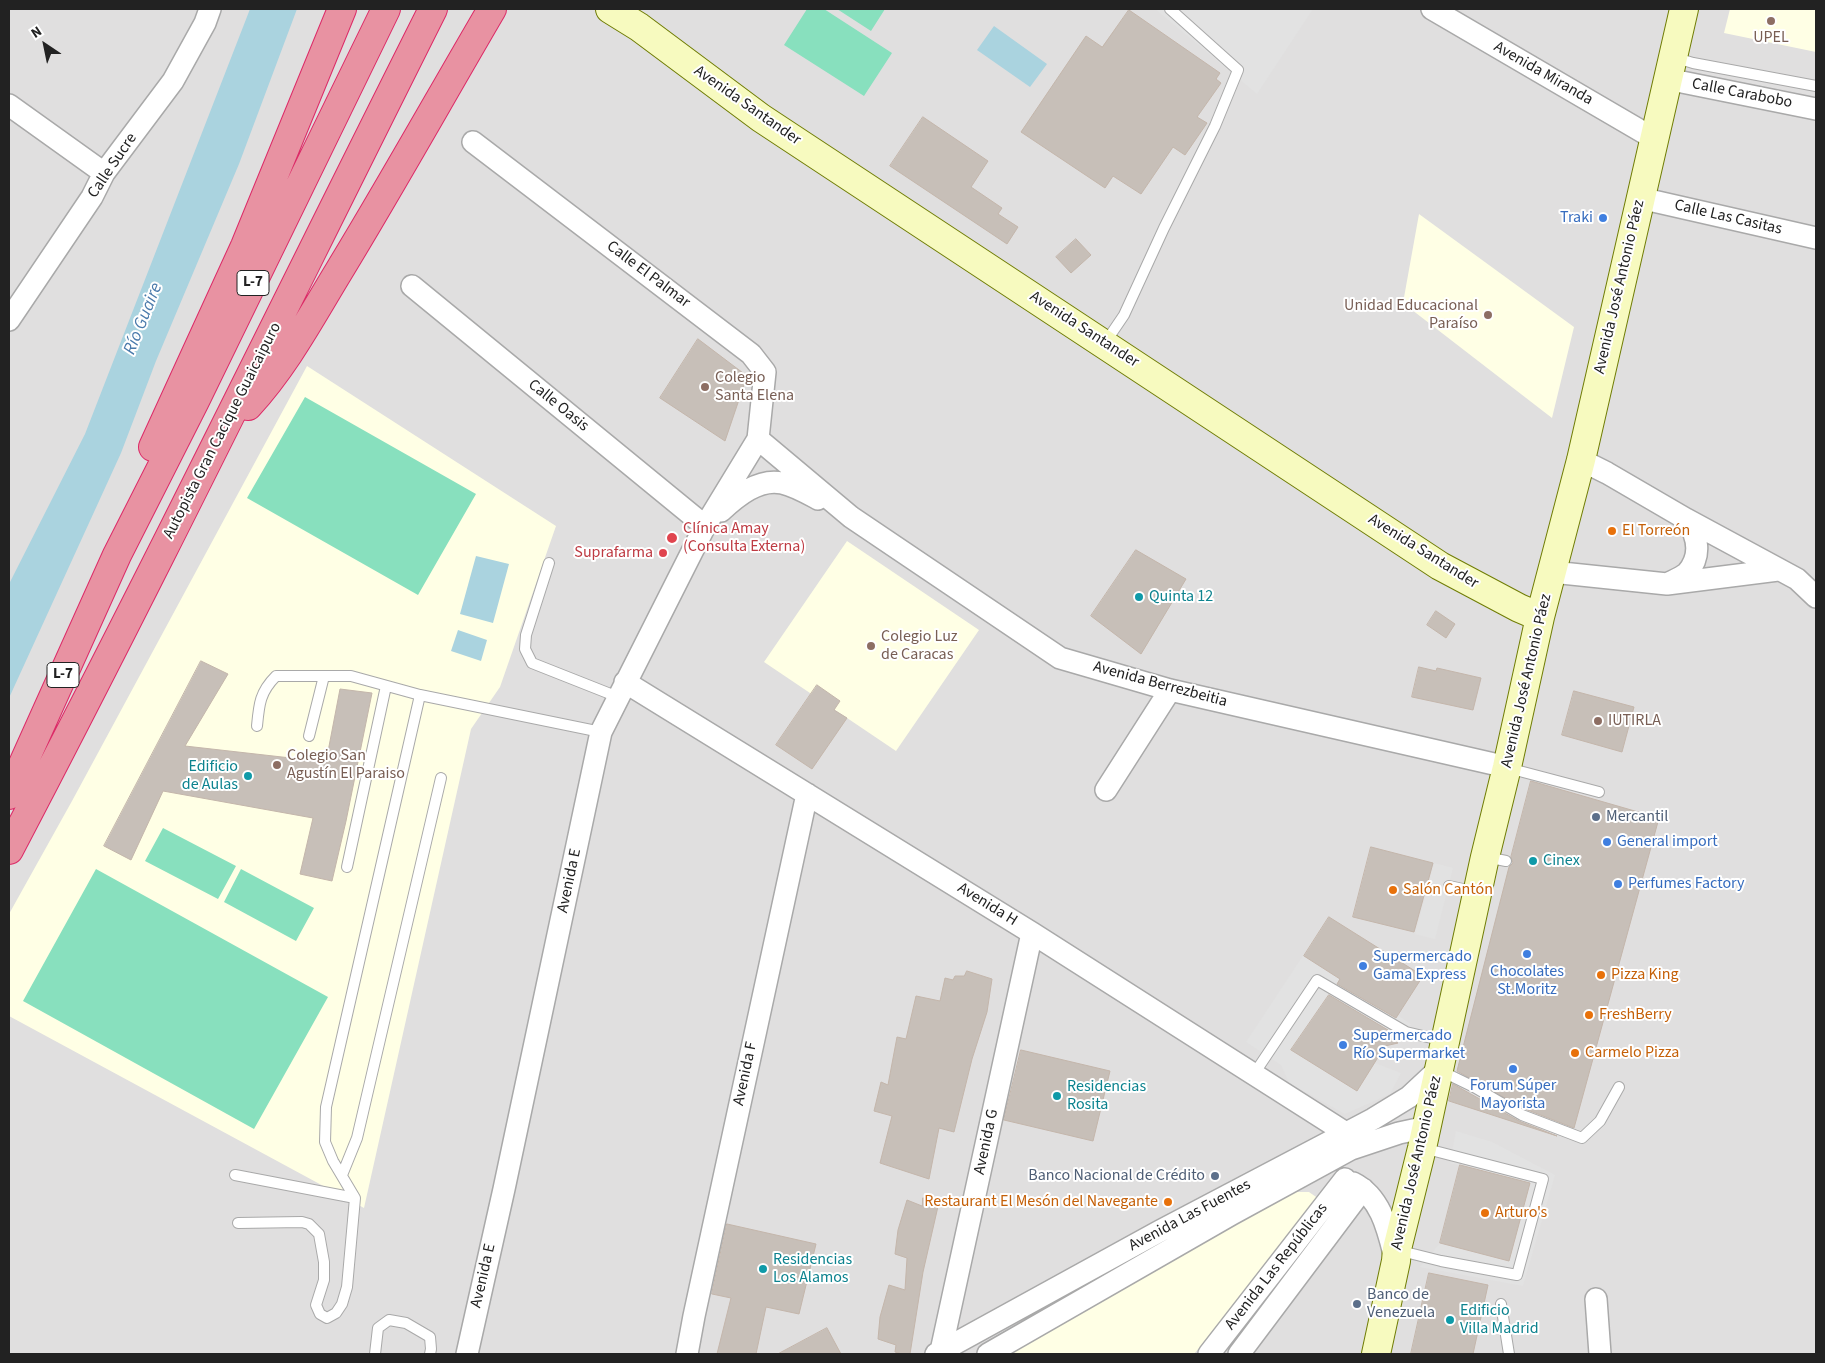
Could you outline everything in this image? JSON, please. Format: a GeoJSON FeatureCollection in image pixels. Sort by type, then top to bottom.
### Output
{"type":"FeatureCollection","features":[{"type":"Feature","properties":{"kind":"highway"},"geometry":{"type":"LineString","coordinates":[[116,555],[136,485],[245,246],[342,9]]}},
{"type":"Feature","properties":{"kind":"highway","name":"L-7"},"geometry":{"type":"LineString","coordinates":[[9,795],[116,555],[195,401],[386,9]]}},
{"type":"Feature","properties":{"kind":"highway","name":"Autopista Gran Cacique Guaicaipuro"},"geometry":{"type":"LineString","coordinates":[[9,850],[222,435],[433,9]]}},
{"type":"Feature","properties":{"kind":"highway"},"geometry":{"type":"LineString","coordinates":[[222,435],[265,388],[293,346],[379,205],[492,9]]}},
{"type":"Feature","properties":{"kind":"main road","name":"Avenida Santander"},"geometry":{"type":"LineString","coordinates":[[610,9],[639,27],[761,118],[1440,566],[1519,608],[1540,616]]}},
{"type":"Feature","properties":{"kind":"main road","name":"Avenida José Antonio Páez"},"geometry":{"type":"LineString","coordinates":[[1376,1354],[1396,1255],[1439,1070],[1477,892],[1495,859],[1507,767],[1540,616],[1581,460],[1653,138],[1684,9]]}},
{"type":"Feature","properties":{"kind":"street","name":"Calle Sucre"},"geometry":{"type":"LineString","coordinates":[[9,320],[92,197],[104,173],[173,81],[205,23],[210,9]]}},
{"type":"Feature","properties":{"kind":"street","name":"Avenida Miranda"},"geometry":{"type":"LineString","coordinates":[[1432,9],[1653,138]]}},
{"type":"Feature","properties":{"kind":"street","name":"Calle Carabobo"},"geometry":{"type":"LineString","coordinates":[[1670,68],[1816,109]]}},
{"type":"Feature","properties":{"kind":"street"},"geometry":{"type":"LineString","coordinates":[[9,105],[104,173]]}},
{"type":"Feature","properties":{"kind":"street","name":"Calle El Palmar"},"geometry":{"type":"LineString","coordinates":[[473,142],[751,354],[765,372],[758,439]]}},
{"type":"Feature","properties":{"kind":"street","name":"Calle Las Casitas"},"geometry":{"type":"LineString","coordinates":[[1640,198],[1816,238]]}},
{"type":"Feature","properties":{"kind":"street","name":"Calle Oasis"},"geometry":{"type":"LineString","coordinates":[[412,286],[705,526]]}},
{"type":"Feature","properties":{"kind":"street","name":"Avenida Berrezbeitia"},"geometry":{"type":"LineString","coordinates":[[758,439],[851,517]]}},
{"type":"Feature","properties":{"kind":"street","name":"Avenida E"},"geometry":{"type":"LineString","coordinates":[[467,1354],[601,732],[705,526],[758,439]]}},
{"type":"Feature","properties":{"kind":"street"},"geometry":{"type":"LineString","coordinates":[[1581,460],[1607,472],[1686,519],[1797,579],[1816,597]]}},
{"type":"Feature","properties":{"kind":"street","name":"Avenida Berrezbeitia"},"geometry":{"type":"LineString","coordinates":[[705,526],[735,498],[750,488],[765,484],[781,483],[797,488],[851,517],[1060,658],[1170,690],[1507,767]]}},
{"type":"Feature","properties":{"kind":"street"},"geometry":{"type":"LineString","coordinates":[[1668,584],[1686,574],[1697,557],[1694,530],[1686,519]]}},
{"type":"Feature","properties":{"kind":"street"},"geometry":{"type":"LineString","coordinates":[[1552,572],[1668,584],[1778,570]]}},
{"type":"Feature","properties":{"kind":"street","name":"Avenida H"},"geometry":{"type":"LineString","coordinates":[[622,690],[807,794],[1032,933],[1346,1133]]}},
{"type":"Feature","properties":{"kind":"street"},"geometry":{"type":"LineString","coordinates":[[1106,790],[1170,690]]}},
{"type":"Feature","properties":{"kind":"street","name":"Avenida F"},"geometry":{"type":"LineString","coordinates":[[687,1354],[807,794]]}},
{"type":"Feature","properties":{"kind":"street","name":"Avenida G"},"geometry":{"type":"LineString","coordinates":[[940,1353],[1032,933]]}},
{"type":"Feature","properties":{"kind":"street","name":"Avenida Las Fuentes"},"geometry":{"type":"LineString","coordinates":[[940,1353],[1160,1231],[1373,1120],[1409,1097],[1439,1070]]}},
{"type":"Feature","properties":{"kind":"street","name":"Avenida Las Fuentes"},"geometry":{"type":"LineString","coordinates":[[988,1354],[1296,1178],[1351,1149],[1399,1133],[1424,1137]]}},
{"type":"Feature","properties":{"kind":"street"},"geometry":{"type":"LineString","coordinates":[[1296,1178],[1334,1177],[1344,1179],[1364,1189],[1383,1216],[1396,1255]]}},
{"type":"Feature","properties":{"kind":"street","name":"Avenida Las Repúblicas"},"geometry":{"type":"LineString","coordinates":[[1209,1354],[1344,1179]]}},
{"type":"Feature","properties":{"kind":"street","name":"Avenida Las Repúblicas"},"geometry":{"type":"LineString","coordinates":[[1239,1354],[1364,1189]]}},
{"type":"Feature","properties":{"kind":"street"},"geometry":{"type":"LineString","coordinates":[[1596,1298],[1600,1354]]}},
{"type":"Feature","properties":{"kind":"lane"},"geometry":{"type":"LineString","coordinates":[[1105,344],[1124,316],[1164,228],[1215,126],[1238,70],[1170,9]]}},
{"type":"Feature","properties":{"kind":"lane"},"geometry":{"type":"LineString","coordinates":[[1670,68],[1693,63],[1816,86]]}},
{"type":"Feature","properties":{"kind":"lane"},"geometry":{"type":"LineString","coordinates":[[549,563],[526,635],[525,649],[532,663],[622,690]]}},
{"type":"Feature","properties":{"kind":"lane"},"geometry":{"type":"LineString","coordinates":[[257,726],[260,701],[266,686],[276,676],[351,676],[420,695],[601,732]]}},
{"type":"Feature","properties":{"kind":"lane"},"geometry":{"type":"LineString","coordinates":[[309,736],[324,676]]}},
{"type":"Feature","properties":{"kind":"lane"},"geometry":{"type":"LineString","coordinates":[[347,867],[386,686]]}},
{"type":"Feature","properties":{"kind":"lane"},"geometry":{"type":"LineString","coordinates":[[238,1223],[302,1222],[310,1224],[319,1234],[324,1262],[324,1280],[316,1305],[320,1314],[327,1318],[336,1314],[342,1304],[347,1287],[355,1198],[325,1142],[326,1108],[420,695]]}},
{"type":"Feature","properties":{"kind":"lane"},"geometry":{"type":"LineString","coordinates":[[1507,767],[1600,792]]}},
{"type":"Feature","properties":{"kind":"lane"},"geometry":{"type":"LineString","coordinates":[[342,1175],[357,1138],[441,778]]}},
{"type":"Feature","properties":{"kind":"lane"},"geometry":{"type":"LineString","coordinates":[[1448,886],[1477,892]]}},
{"type":"Feature","properties":{"kind":"lane"},"geometry":{"type":"LineString","coordinates":[[1254,1074],[1317,980],[1406,1032],[1444,1041]]}},
{"type":"Feature","properties":{"kind":"lane"},"geometry":{"type":"LineString","coordinates":[[1439,1070],[1474,1087],[1522,1115],[1582,1138],[1600,1121],[1619,1087]]}},
{"type":"Feature","properties":{"kind":"lane"},"geometry":{"type":"LineString","coordinates":[[1396,1255],[1517,1275],[1543,1179],[1424,1137]]}},
{"type":"Feature","properties":{"kind":"lane"},"geometry":{"type":"LineString","coordinates":[[235,1175],[355,1198]]}},
{"type":"Feature","properties":{"kind":"lane"},"geometry":{"type":"LineString","coordinates":[[1501,1304],[1509,1354]]}},
{"type":"Feature","properties":{"kind":"lane"},"geometry":{"type":"LineString","coordinates":[[375,1354],[378,1328],[389,1320],[406,1323],[430,1337],[430,1354]]}},
{"type":"Feature","properties":{"kind":"shaded area"},"geometry":{"type":"Polygon","coordinates":[[[9,9],[1816,9],[1816,1354],[9,1354],[9,9]]]}},
{"type":"Feature","properties":{"kind":"shaded area"},"geometry":{"type":"Polygon","coordinates":[[[1155,9],[1313,9],[1257,94],[1155,9]]]}},
{"type":"Feature","properties":{"kind":"shaded area","name":"UPEL"},"geometry":{"type":"Polygon","coordinates":[[[1730,9],[1816,9],[1816,52],[1724,33],[1730,9]]]}},
{"type":"Feature","properties":{"kind":"shaded area","name":"Unidad Educacional Paraíso"},"geometry":{"type":"Polygon","coordinates":[[[1419,214],[1574,327],[1552,418],[1403,303],[1419,214]]]}},
{"type":"Feature","properties":{"kind":"shaded area","name":"Colegio San Agustín El Paraiso"},"geometry":{"type":"Polygon","coordinates":[[[307,366],[556,526],[500,687],[471,729],[364,1208],[9,1016],[9,914],[307,366]]]}},
{"type":"Feature","properties":{"kind":"shaded area","name":"Colegio Luz de Caracas"},"geometry":{"type":"Polygon","coordinates":[[[847,541],[979,630],[896,751],[764,662],[847,541]]]}},
{"type":"Feature","properties":{"kind":"shaded area"},"geometry":{"type":"Polygon","coordinates":[[[1434,863],[1453,868],[1435,939],[1415,934],[1434,863]]]}},
{"type":"Feature","properties":{"kind":"shaded area"},"geometry":{"type":"Polygon","coordinates":[[[1304,954],[1411,1024],[1398,1043],[1327,997],[1291,1050],[1357,1090],[1375,1063],[1401,1073],[1390,1094],[1345,1114],[1289,1083],[1281,1065],[1246,1042],[1304,954]]]}},
{"type":"Feature","properties":{"kind":"shaded area"},"geometry":{"type":"Polygon","coordinates":[[[1456,1131],[1492,1142],[1555,1175],[1523,1286],[1420,1267],[1440,1243],[1509,1261],[1530,1182],[1450,1163],[1456,1131]]]}},
{"type":"Feature","properties":{"kind":"shaded area"},"geometry":{"type":"Polygon","coordinates":[[[1288,1192],[1309,1192],[1319,1199],[1251,1287],[1194,1354],[1010,1354],[1004,1350],[1288,1192]]]}},
{"type":"Feature","properties":{"kind":"green space"},"geometry":{"type":"Polygon","coordinates":[[[807,9],[824,9],[892,53],[864,96],[784,45],[807,9]]]}},
{"type":"Feature","properties":{"kind":"green space"},"geometry":{"type":"Polygon","coordinates":[[[837,9],[885,9],[871,31],[837,9]]]}},
{"type":"Feature","properties":{"kind":"green space"},"geometry":{"type":"Polygon","coordinates":[[[305,397],[476,494],[418,595],[247,498],[305,397]]]}},
{"type":"Feature","properties":{"kind":"green space"},"geometry":{"type":"Polygon","coordinates":[[[163,828],[236,866],[218,899],[145,861],[163,828]]]}},
{"type":"Feature","properties":{"kind":"green space"},"geometry":{"type":"Polygon","coordinates":[[[96,869],[328,997],[254,1129],[23,1001],[96,869]]]}},
{"type":"Feature","properties":{"kind":"green space"},"geometry":{"type":"Polygon","coordinates":[[[241,869],[314,908],[296,941],[224,902],[241,869]]]}},
{"type":"Feature","properties":{"kind":"water","name":"Río Guaire"},"geometry":{"type":"Polygon","coordinates":[[[250,9],[297,9],[239,164],[156,361],[121,453],[9,698],[9,584],[85,434],[250,9]]]}},
{"type":"Feature","properties":{"kind":"water"},"geometry":{"type":"Polygon","coordinates":[[[994,26],[1047,64],[1030,87],[977,50],[994,26]]]}},
{"type":"Feature","properties":{"kind":"water"},"geometry":{"type":"Polygon","coordinates":[[[476,556],[509,564],[493,623],[460,614],[476,556]]]}},
{"type":"Feature","properties":{"kind":"water"},"geometry":{"type":"Polygon","coordinates":[[[458,630],[487,640],[481,661],[451,651],[458,630]]]}},
{"type":"Feature","properties":{"kind":"building"},"geometry":{"type":"Polygon","coordinates":[[[1129,10],[1220,73],[1216,79],[1221,83],[1197,117],[1207,123],[1185,155],[1173,147],[1141,194],[1113,176],[1105,188],[1021,132],[1086,36],[1102,47],[1129,10]]]}},
{"type":"Feature","properties":{"kind":"building"},"geometry":{"type":"Polygon","coordinates":[[[923,117],[988,161],[971,187],[1002,208],[998,214],[1018,227],[1007,244],[890,166],[923,117]]]}},
{"type":"Feature","properties":{"kind":"building"},"geometry":{"type":"Polygon","coordinates":[[[1076,239],[1091,255],[1071,273],[1056,257],[1076,239]]]}},
{"type":"Feature","properties":{"kind":"building","name":"Colegio Santa Elena"},"geometry":{"type":"Polygon","coordinates":[[[698,339],[747,376],[725,441],[660,398],[698,339]]]}},
{"type":"Feature","properties":{"kind":"building","name":"Quinta 12"},"geometry":{"type":"Polygon","coordinates":[[[1136,550],[1186,579],[1141,654],[1091,616],[1136,550]]]}},
{"type":"Feature","properties":{"kind":"building"},"geometry":{"type":"Polygon","coordinates":[[[1436,611],[1455,624],[1446,638],[1427,625],[1436,611]]]}},
{"type":"Feature","properties":{"kind":"building","name":"Edificio de Aulas"},"geometry":{"type":"Polygon","coordinates":[[[201,661],[228,674],[185,746],[326,762],[340,689],[372,693],[332,881],[300,874],[313,818],[163,791],[131,860],[104,846],[201,661]]]}},
{"type":"Feature","properties":{"kind":"building"},"geometry":{"type":"Polygon","coordinates":[[[1419,667],[1436,671],[1437,668],[1481,678],[1473,710],[1412,697],[1419,667]]]}},
{"type":"Feature","properties":{"kind":"building"},"geometry":{"type":"Polygon","coordinates":[[[817,685],[840,701],[834,710],[847,718],[812,769],[776,745],[817,685]]]}},
{"type":"Feature","properties":{"kind":"building","name":"IUTIRLA"},"geometry":{"type":"Polygon","coordinates":[[[1574,691],[1634,707],[1622,752],[1562,735],[1574,691]]]}},
{"type":"Feature","properties":{"kind":"building"},"geometry":{"type":"Polygon","coordinates":[[[1531,781],[1659,818],[1574,1128],[1525,1109],[1457,1071],[1509,867],[1513,863],[1511,857],[1531,781]]]}},
{"type":"Feature","properties":{"kind":"building","name":"Salón Cantón"},"geometry":{"type":"Polygon","coordinates":[[[1371,847],[1433,863],[1414,932],[1353,917],[1371,847]]]}},
{"type":"Feature","properties":{"kind":"building","name":"Supermercado Gama Express"},"geometry":{"type":"Polygon","coordinates":[[[1329,917],[1423,976],[1396,1018],[1337,984],[1340,979],[1304,956],[1329,917]]]}},
{"type":"Feature","properties":{"kind":"building"},"geometry":{"type":"Polygon","coordinates":[[[967,971],[992,979],[987,1012],[972,1059],[954,1132],[939,1128],[929,1179],[880,1163],[892,1116],[874,1111],[881,1082],[888,1085],[897,1037],[906,1039],[916,996],[940,1001],[945,978],[953,980],[955,976],[964,976],[967,971]]]}},
{"type":"Feature","properties":{"kind":"building","name":"Supermercado Río Supermarket"},"geometry":{"type":"Polygon","coordinates":[[[1329,995],[1388,1030],[1385,1035],[1398,1043],[1385,1046],[1357,1091],[1291,1050],[1329,995]]]}},
{"type":"Feature","properties":{"kind":"building","name":"Residencias Rosita"},"geometry":{"type":"Polygon","coordinates":[[[1021,1050],[1110,1071],[1093,1141],[1004,1120],[1021,1050]]]}},
{"type":"Feature","properties":{"kind":"building"},"geometry":{"type":"Polygon","coordinates":[[[1453,1084],[1519,1121],[1557,1136],[1449,1101],[1453,1084]]]}},
{"type":"Feature","properties":{"kind":"building","name":"Arturo's"},"geometry":{"type":"Polygon","coordinates":[[[1460,1165],[1530,1183],[1509,1261],[1440,1243],[1460,1165]]]}},
{"type":"Feature","properties":{"kind":"building"},"geometry":{"type":"Polygon","coordinates":[[[923,1198],[939,1202],[923,1272],[910,1354],[902,1354],[895,1352],[896,1345],[878,1339],[880,1317],[889,1285],[905,1290],[907,1258],[895,1254],[898,1230],[907,1200],[922,1206],[923,1198]]]}},
{"type":"Feature","properties":{"kind":"building","name":"Residencias Los Alamos"},"geometry":{"type":"Polygon","coordinates":[[[727,1224],[816,1244],[799,1314],[766,1307],[756,1354],[717,1354],[731,1298],[712,1294],[727,1224]]]}},
{"type":"Feature","properties":{"kind":"building","name":"Edificio Villa Madrid"},"geometry":{"type":"Polygon","coordinates":[[[1429,1273],[1488,1285],[1473,1354],[1411,1354],[1429,1273]]]}},
{"type":"Feature","properties":{"kind":"building"},"geometry":{"type":"Polygon","coordinates":[[[827,1328],[841,1354],[778,1354],[827,1328]]]}},
{"type":"Feature","properties":{"kind":"place","name":"UPEL"},"geometry":{"type":"Point","coordinates":[1771,21]}},
{"type":"Feature","properties":{"kind":"place","name":"Traki"},"geometry":{"type":"Point","coordinates":[1603,218]}},
{"type":"Feature","properties":{"kind":"place","name":"Unidad Educacional Paraíso"},"geometry":{"type":"Point","coordinates":[1488,315]}},
{"type":"Feature","properties":{"kind":"place","name":"Colegio Santa Elena"},"geometry":{"type":"Point","coordinates":[705,387]}},
{"type":"Feature","properties":{"kind":"place","name":"El Torreón"},"geometry":{"type":"Point","coordinates":[1612,531]}},
{"type":"Feature","properties":{"kind":"place","name":"Clínica Amay (Consulta Externa)"},"geometry":{"type":"Point","coordinates":[672,538]}},
{"type":"Feature","properties":{"kind":"place","name":"Suprafarma"},"geometry":{"type":"Point","coordinates":[663,553]}},
{"type":"Feature","properties":{"kind":"place","name":"Quinta 12"},"geometry":{"type":"Point","coordinates":[1139,597]}},
{"type":"Feature","properties":{"kind":"place","name":"Colegio Luz de Caracas"},"geometry":{"type":"Point","coordinates":[871,646]}},
{"type":"Feature","properties":{"kind":"place","name":"IUTIRLA"},"geometry":{"type":"Point","coordinates":[1598,721]}},
{"type":"Feature","properties":{"kind":"place","name":"Colegio San Agustín El Paraiso"},"geometry":{"type":"Point","coordinates":[277,765]}},
{"type":"Feature","properties":{"kind":"place","name":"Edificio de Aulas"},"geometry":{"type":"Point","coordinates":[248,776]}},
{"type":"Feature","properties":{"kind":"place","name":"Mercantil"},"geometry":{"type":"Point","coordinates":[1596,817]}},
{"type":"Feature","properties":{"kind":"place","name":"General import"},"geometry":{"type":"Point","coordinates":[1607,842]}},
{"type":"Feature","properties":{"kind":"place","name":"Cinex"},"geometry":{"type":"Point","coordinates":[1533,861]}},
{"type":"Feature","properties":{"kind":"place","name":"Perfumes Factory"},"geometry":{"type":"Point","coordinates":[1618,884]}},
{"type":"Feature","properties":{"kind":"place","name":"Salón Cantón"},"geometry":{"type":"Point","coordinates":[1393,890]}},
{"type":"Feature","properties":{"kind":"place","name":"Chocolates St.Moritz"},"geometry":{"type":"Point","coordinates":[1527,954]}},
{"type":"Feature","properties":{"kind":"place","name":"Supermercado Gama Express"},"geometry":{"type":"Point","coordinates":[1363,966]}},
{"type":"Feature","properties":{"kind":"place","name":"Pizza King"},"geometry":{"type":"Point","coordinates":[1601,975]}},
{"type":"Feature","properties":{"kind":"place","name":"FreshBerry"},"geometry":{"type":"Point","coordinates":[1589,1015]}},
{"type":"Feature","properties":{"kind":"place","name":"Supermercado Río Supermarket"},"geometry":{"type":"Point","coordinates":[1343,1045]}},
{"type":"Feature","properties":{"kind":"place","name":"Carmelo Pizza"},"geometry":{"type":"Point","coordinates":[1575,1053]}},
{"type":"Feature","properties":{"kind":"place","name":"Forum Súper Mayorista"},"geometry":{"type":"Point","coordinates":[1513,1069]}},
{"type":"Feature","properties":{"kind":"place","name":"Residencias Rosita"},"geometry":{"type":"Point","coordinates":[1057,1096]}},
{"type":"Feature","properties":{"kind":"place","name":"Banco Nacional de Crédito"},"geometry":{"type":"Point","coordinates":[1215,1176]}},
{"type":"Feature","properties":{"kind":"place","name":"Restaurant El Mesón del Navegante"},"geometry":{"type":"Point","coordinates":[1168,1202]}},
{"type":"Feature","properties":{"kind":"place","name":"Arturo's"},"geometry":{"type":"Point","coordinates":[1485,1213]}},
{"type":"Feature","properties":{"kind":"place","name":"Residencias Los Alamos"},"geometry":{"type":"Point","coordinates":[763,1269]}},
{"type":"Feature","properties":{"kind":"place","name":"Banco de Venezuela"},"geometry":{"type":"Point","coordinates":[1357,1304]}},
{"type":"Feature","properties":{"kind":"place","name":"Edificio Villa Madrid"},"geometry":{"type":"Point","coordinates":[1450,1320]}}]}
